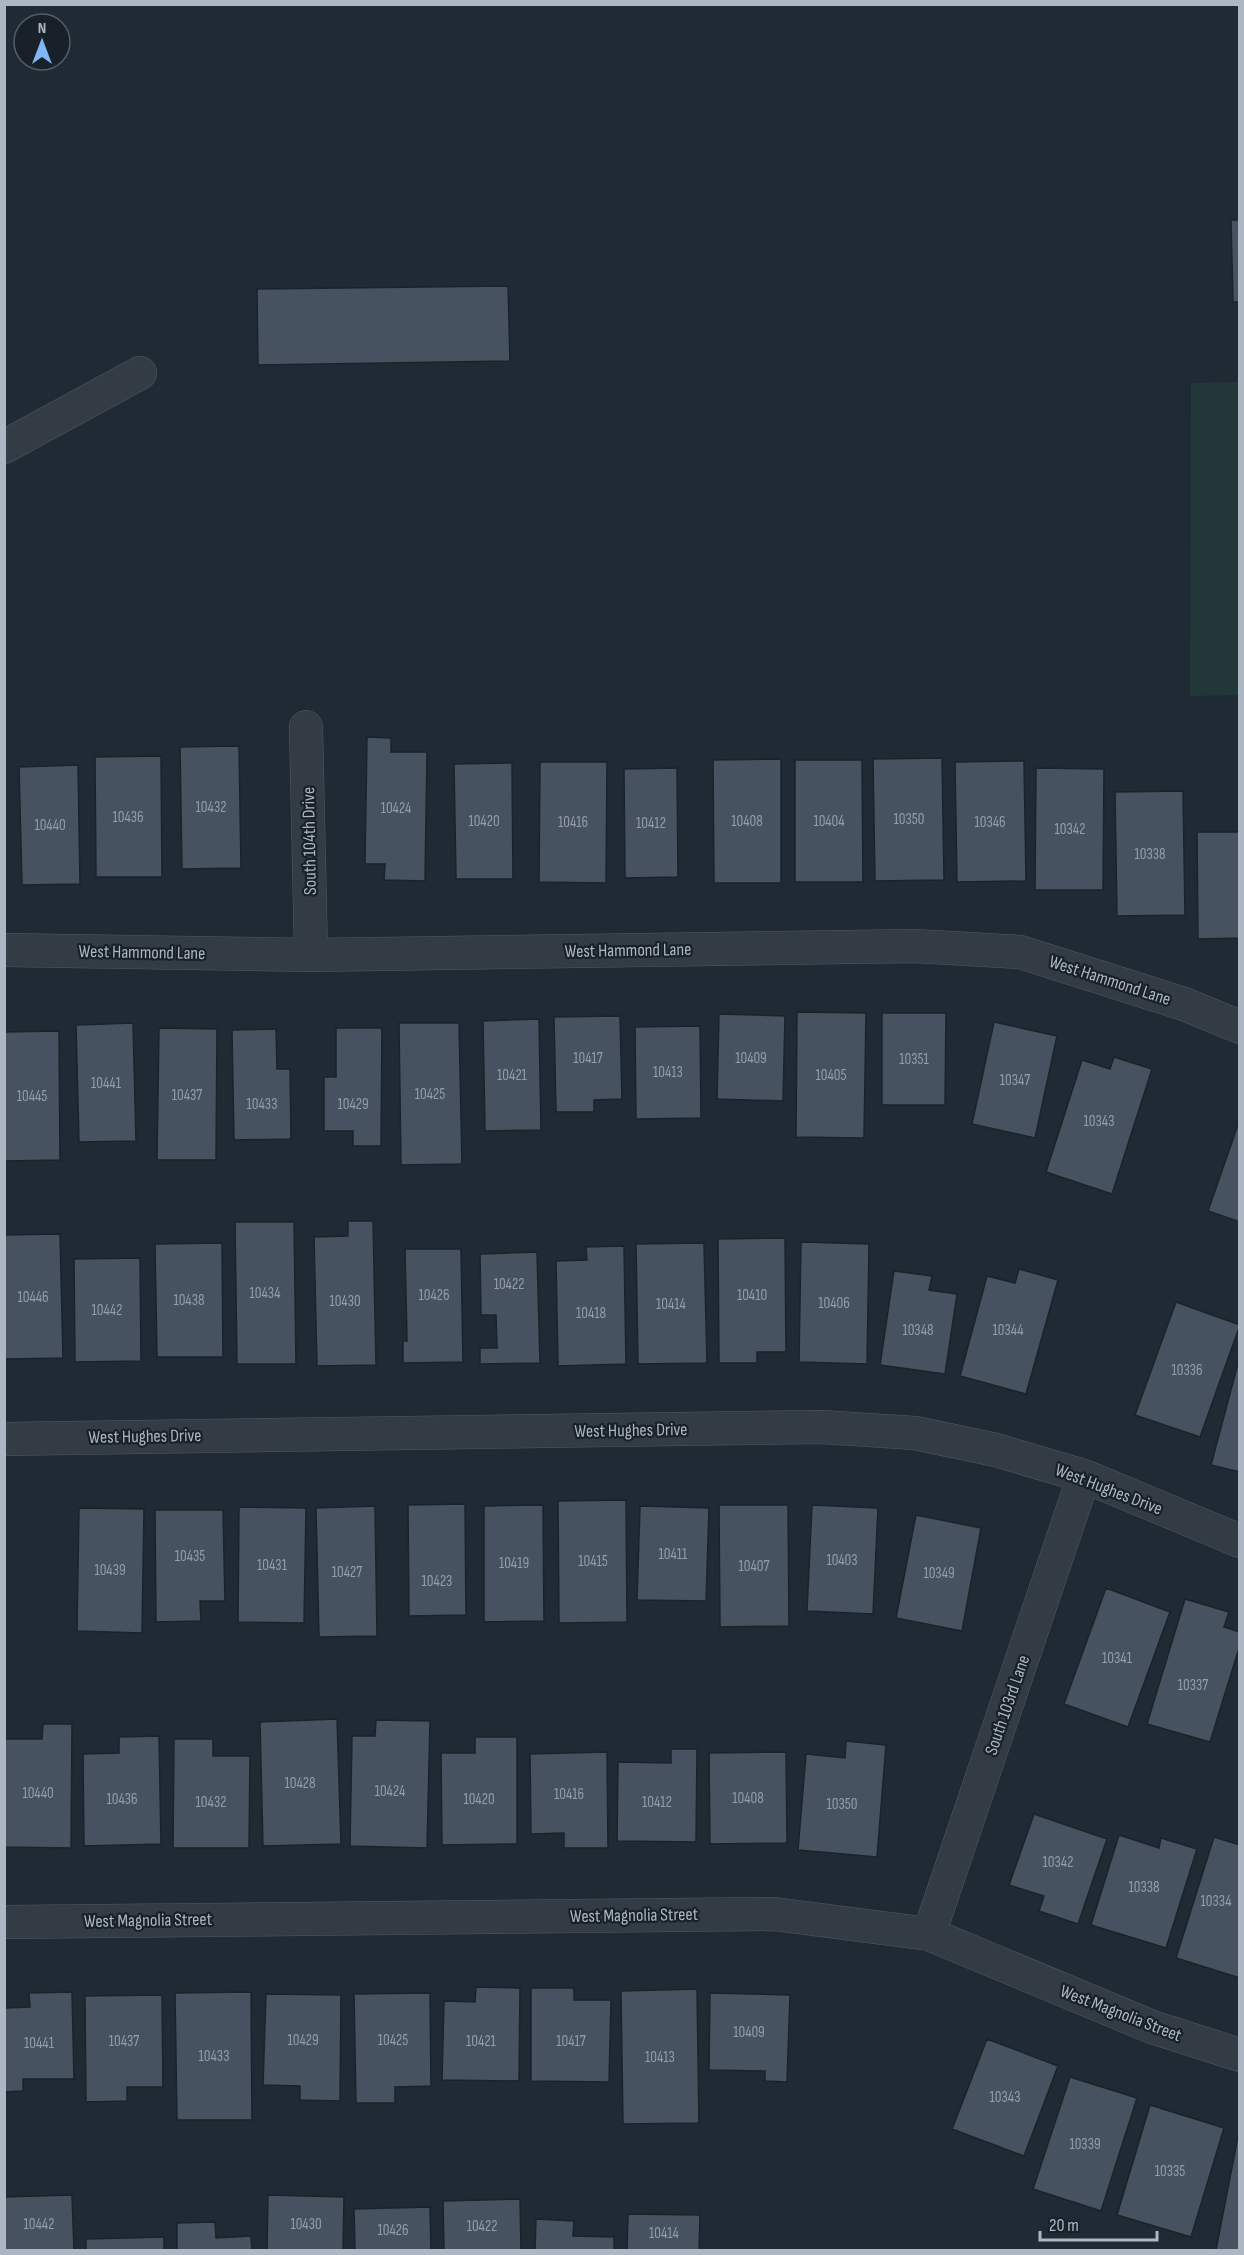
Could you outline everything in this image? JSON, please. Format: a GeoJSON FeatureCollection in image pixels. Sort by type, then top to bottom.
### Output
{"type":"FeatureCollection","features":[{"type":"Feature","properties":{"kind":"street"},"geometry":{"type":"LineString","coordinates":[[4,447],[141,373]]}},
{"type":"Feature","properties":{"kind":"street","name":"South 104th Drive"},"geometry":{"type":"LineString","coordinates":[[306,727],[311,955]]}},
{"type":"Feature","properties":{"kind":"street","name":"West Hammond Lane"},"geometry":{"type":"LineString","coordinates":[[4,950],[311,955],[915,946],[1020,952],[1184,1004],[1239,1027]]}},
{"type":"Feature","properties":{"kind":"street","name":"West Hughes Drive"},"geometry":{"type":"LineString","coordinates":[[4,1439],[821,1427],[915,1433],[996,1450],[1084,1476],[1239,1541]]}},
{"type":"Feature","properties":{"kind":"street","name":"South 103rd Lane"},"geometry":{"type":"LineString","coordinates":[[929,1934],[1084,1476]]}},
{"type":"Feature","properties":{"kind":"street","name":"West Magnolia Street"},"geometry":{"type":"LineString","coordinates":[[4,1922],[774,1914],[929,1934],[1152,2027],[1239,2055]]}},
{"type":"Feature","properties":{"kind":"green space"},"geometry":{"type":"Polygon","coordinates":[[[1239,382],[1239,695],[1190,696],[1191,383],[1239,382]]]}},
{"type":"Feature","properties":{"kind":"building"},"geometry":{"type":"Polygon","coordinates":[[[1231,220],[1240,220],[1240,302],[1233,302],[1231,220]]]}},
{"type":"Feature","properties":{"kind":"building"},"geometry":{"type":"Polygon","coordinates":[[[508,286],[510,361],[258,365],[257,289],[508,286]]]}},
{"type":"Feature","properties":{"kind":"building"},"geometry":{"type":"Polygon","coordinates":[[[367,737],[391,738],[391,752],[427,752],[425,881],[384,880],[385,864],[365,864],[367,737]]]}},
{"type":"Feature","properties":{"kind":"building"},"geometry":{"type":"Polygon","coordinates":[[[239,746],[241,868],[182,869],[180,747],[239,746]]]}},
{"type":"Feature","properties":{"kind":"building"},"geometry":{"type":"Polygon","coordinates":[[[161,756],[162,877],[96,877],[95,757],[161,756]]]}},
{"type":"Feature","properties":{"kind":"building"},"geometry":{"type":"Polygon","coordinates":[[[942,758],[944,880],[875,881],[873,759],[942,758]]]}},
{"type":"Feature","properties":{"kind":"building"},"geometry":{"type":"Polygon","coordinates":[[[781,759],[781,883],[714,883],[713,760],[781,759]]]}},
{"type":"Feature","properties":{"kind":"building"},"geometry":{"type":"Polygon","coordinates":[[[795,760],[862,760],[863,882],[795,882],[795,760]]]}},
{"type":"Feature","properties":{"kind":"building"},"geometry":{"type":"Polygon","coordinates":[[[1024,761],[1026,881],[957,882],[955,762],[1024,761]]]}},
{"type":"Feature","properties":{"kind":"building"},"geometry":{"type":"Polygon","coordinates":[[[540,762],[607,762],[606,883],[539,882],[540,762]]]}},
{"type":"Feature","properties":{"kind":"building"},"geometry":{"type":"Polygon","coordinates":[[[512,763],[513,879],[456,879],[454,764],[512,763]]]}},
{"type":"Feature","properties":{"kind":"building"},"geometry":{"type":"Polygon","coordinates":[[[78,765],[80,884],[22,885],[19,767],[78,765]]]}},
{"type":"Feature","properties":{"kind":"building"},"geometry":{"type":"Polygon","coordinates":[[[677,768],[678,877],[625,878],[624,769],[677,768]]]}},
{"type":"Feature","properties":{"kind":"building"},"geometry":{"type":"Polygon","coordinates":[[[1036,768],[1104,769],[1103,890],[1035,890],[1036,768]]]}},
{"type":"Feature","properties":{"kind":"building"},"geometry":{"type":"Polygon","coordinates":[[[1183,791],[1185,915],[1117,916],[1115,792],[1183,791]]]}},
{"type":"Feature","properties":{"kind":"building"},"geometry":{"type":"Polygon","coordinates":[[[1197,832],[1240,832],[1240,938],[1198,939],[1197,832]]]}},
{"type":"Feature","properties":{"kind":"building"},"geometry":{"type":"Polygon","coordinates":[[[797,1012],[866,1013],[864,1138],[796,1137],[797,1012]]]}},
{"type":"Feature","properties":{"kind":"building"},"geometry":{"type":"Polygon","coordinates":[[[882,1013],[946,1013],[945,1105],[882,1105],[882,1013]]]}},
{"type":"Feature","properties":{"kind":"building"},"geometry":{"type":"Polygon","coordinates":[[[719,1014],[785,1016],[783,1101],[717,1099],[719,1014]]]}},
{"type":"Feature","properties":{"kind":"building"},"geometry":{"type":"Polygon","coordinates":[[[620,1016],[622,1099],[594,1100],[594,1112],[556,1112],[554,1017],[620,1016]]]}},
{"type":"Feature","properties":{"kind":"building"},"geometry":{"type":"Polygon","coordinates":[[[539,1019],[541,1130],[485,1131],[483,1021],[539,1019]]]}},
{"type":"Feature","properties":{"kind":"building"},"geometry":{"type":"Polygon","coordinates":[[[994,1022],[1057,1036],[1035,1138],[972,1124],[994,1022]]]}},
{"type":"Feature","properties":{"kind":"building"},"geometry":{"type":"Polygon","coordinates":[[[133,1023],[136,1141],[79,1142],[76,1025],[133,1023]]]}},
{"type":"Feature","properties":{"kind":"building"},"geometry":{"type":"Polygon","coordinates":[[[399,1023],[459,1023],[462,1164],[401,1165],[399,1023]]]}},
{"type":"Feature","properties":{"kind":"building"},"geometry":{"type":"Polygon","coordinates":[[[700,1026],[701,1118],[636,1119],[635,1027],[700,1026]]]}},
{"type":"Feature","properties":{"kind":"building"},"geometry":{"type":"Polygon","coordinates":[[[159,1028],[217,1029],[216,1160],[157,1160],[159,1028]]]}},
{"type":"Feature","properties":{"kind":"building"},"geometry":{"type":"Polygon","coordinates":[[[336,1028],[382,1028],[381,1146],[353,1146],[353,1131],[324,1131],[324,1077],[336,1077],[336,1028]]]}},
{"type":"Feature","properties":{"kind":"building"},"geometry":{"type":"Polygon","coordinates":[[[276,1029],[277,1069],[290,1069],[291,1139],[234,1140],[232,1030],[276,1029]]]}},
{"type":"Feature","properties":{"kind":"building"},"geometry":{"type":"Polygon","coordinates":[[[59,1031],[60,1160],[4,1161],[4,1032],[59,1031]]]}},
{"type":"Feature","properties":{"kind":"building"},"geometry":{"type":"Polygon","coordinates":[[[1114,1057],[1152,1069],[1112,1194],[1046,1172],[1082,1060],[1110,1069],[1114,1057]]]}},
{"type":"Feature","properties":{"kind":"building"},"geometry":{"type":"Polygon","coordinates":[[[1240,1119],[1240,1222],[1208,1211],[1240,1119]]]}},
{"type":"Feature","properties":{"kind":"building"},"geometry":{"type":"Polygon","coordinates":[[[348,1221],[373,1221],[376,1365],[317,1366],[314,1237],[348,1236],[348,1221]]]}},
{"type":"Feature","properties":{"kind":"building"},"geometry":{"type":"Polygon","coordinates":[[[235,1222],[294,1222],[296,1364],[237,1364],[235,1222]]]}},
{"type":"Feature","properties":{"kind":"building"},"geometry":{"type":"Polygon","coordinates":[[[60,1234],[63,1358],[4,1359],[4,1235],[60,1234]]]}},
{"type":"Feature","properties":{"kind":"building"},"geometry":{"type":"Polygon","coordinates":[[[785,1238],[786,1352],[757,1352],[757,1363],[719,1363],[718,1239],[785,1238]]]}},
{"type":"Feature","properties":{"kind":"building"},"geometry":{"type":"Polygon","coordinates":[[[801,1242],[869,1244],[867,1364],[799,1362],[801,1242]]]}},
{"type":"Feature","properties":{"kind":"building"},"geometry":{"type":"Polygon","coordinates":[[[222,1243],[223,1357],[157,1357],[155,1244],[222,1243]]]}},
{"type":"Feature","properties":{"kind":"building"},"geometry":{"type":"Polygon","coordinates":[[[704,1243],[707,1363],[638,1364],[636,1244],[704,1243]]]}},
{"type":"Feature","properties":{"kind":"building"},"geometry":{"type":"Polygon","coordinates":[[[624,1246],[626,1364],[558,1366],[556,1261],[587,1260],[586,1247],[624,1246]]]}},
{"type":"Feature","properties":{"kind":"building"},"geometry":{"type":"Polygon","coordinates":[[[405,1249],[461,1249],[463,1362],[403,1363],[403,1341],[407,1341],[405,1249]]]}},
{"type":"Feature","properties":{"kind":"building"},"geometry":{"type":"Polygon","coordinates":[[[537,1252],[540,1363],[480,1364],[480,1348],[497,1348],[496,1315],[481,1315],[480,1254],[537,1252]]]}},
{"type":"Feature","properties":{"kind":"building"},"geometry":{"type":"Polygon","coordinates":[[[140,1258],[141,1361],[75,1362],[74,1259],[140,1258]]]}},
{"type":"Feature","properties":{"kind":"building"},"geometry":{"type":"Polygon","coordinates":[[[1019,1269],[1058,1280],[1026,1394],[960,1376],[987,1276],[1015,1283],[1019,1269]]]}},
{"type":"Feature","properties":{"kind":"building"},"geometry":{"type":"Polygon","coordinates":[[[894,1271],[932,1276],[929,1290],[957,1294],[945,1374],[880,1365],[894,1271]]]}},
{"type":"Feature","properties":{"kind":"building"},"geometry":{"type":"Polygon","coordinates":[[[1176,1302],[1240,1325],[1200,1437],[1135,1415],[1176,1302]]]}},
{"type":"Feature","properties":{"kind":"building"},"geometry":{"type":"Polygon","coordinates":[[[1240,1356],[1240,1472],[1211,1465],[1240,1356]]]}},
{"type":"Feature","properties":{"kind":"building"},"geometry":{"type":"Polygon","coordinates":[[[626,1500],[627,1622],[559,1623],[558,1501],[626,1500]]]}},
{"type":"Feature","properties":{"kind":"building"},"geometry":{"type":"Polygon","coordinates":[[[465,1504],[466,1615],[409,1616],[408,1505],[465,1504]]]}},
{"type":"Feature","properties":{"kind":"building"},"geometry":{"type":"Polygon","coordinates":[[[543,1505],[544,1621],[484,1622],[484,1506],[543,1505]]]}},
{"type":"Feature","properties":{"kind":"building"},"geometry":{"type":"Polygon","coordinates":[[[719,1505],[788,1505],[789,1626],[720,1627],[719,1505]]]}},
{"type":"Feature","properties":{"kind":"building"},"geometry":{"type":"Polygon","coordinates":[[[812,1505],[878,1508],[873,1614],[807,1611],[812,1505]]]}},
{"type":"Feature","properties":{"kind":"building"},"geometry":{"type":"Polygon","coordinates":[[[375,1506],[377,1636],[319,1637],[316,1508],[375,1506]]]}},
{"type":"Feature","properties":{"kind":"building"},"geometry":{"type":"Polygon","coordinates":[[[640,1506],[709,1508],[706,1601],[637,1600],[640,1506]]]}},
{"type":"Feature","properties":{"kind":"building"},"geometry":{"type":"Polygon","coordinates":[[[239,1507],[306,1508],[304,1623],[238,1622],[239,1507]]]}},
{"type":"Feature","properties":{"kind":"building"},"geometry":{"type":"Polygon","coordinates":[[[79,1508],[144,1509],[142,1633],[77,1631],[79,1508]]]}},
{"type":"Feature","properties":{"kind":"building"},"geometry":{"type":"Polygon","coordinates":[[[155,1510],[223,1510],[225,1601],[200,1601],[201,1621],[156,1622],[155,1510]]]}},
{"type":"Feature","properties":{"kind":"building"},"geometry":{"type":"Polygon","coordinates":[[[916,1515],[981,1528],[962,1631],[896,1618],[916,1515]]]}},
{"type":"Feature","properties":{"kind":"building"},"geometry":{"type":"Polygon","coordinates":[[[1106,1588],[1170,1612],[1128,1727],[1064,1704],[1106,1588]]]}},
{"type":"Feature","properties":{"kind":"building"},"geometry":{"type":"Polygon","coordinates":[[[1185,1599],[1229,1612],[1224,1627],[1240,1632],[1240,1645],[1210,1742],[1147,1724],[1185,1599]]]}},
{"type":"Feature","properties":{"kind":"building"},"geometry":{"type":"Polygon","coordinates":[[[337,1719],[341,1844],[263,1846],[260,1722],[337,1719]]]}},
{"type":"Feature","properties":{"kind":"building"},"geometry":{"type":"Polygon","coordinates":[[[376,1720],[430,1721],[427,1848],[350,1846],[352,1736],[375,1736],[376,1720]]]}},
{"type":"Feature","properties":{"kind":"building"},"geometry":{"type":"Polygon","coordinates":[[[43,1724],[72,1724],[71,1848],[4,1847],[4,1739],[42,1739],[43,1724]]]}},
{"type":"Feature","properties":{"kind":"building"},"geometry":{"type":"Polygon","coordinates":[[[159,1736],[161,1844],[84,1846],[83,1754],[119,1753],[119,1737],[159,1736]]]}},
{"type":"Feature","properties":{"kind":"building"},"geometry":{"type":"Polygon","coordinates":[[[475,1737],[517,1737],[517,1844],[442,1845],[441,1753],[475,1753],[475,1737]]]}},
{"type":"Feature","properties":{"kind":"building"},"geometry":{"type":"Polygon","coordinates":[[[174,1739],[213,1739],[213,1756],[250,1756],[249,1848],[173,1848],[174,1739]]]}},
{"type":"Feature","properties":{"kind":"building"},"geometry":{"type":"Polygon","coordinates":[[[846,1741],[886,1745],[877,1857],[798,1850],[806,1754],[845,1758],[846,1741]]]}},
{"type":"Feature","properties":{"kind":"building"},"geometry":{"type":"Polygon","coordinates":[[[671,1749],[697,1749],[696,1842],[617,1841],[618,1762],[671,1763],[671,1749]]]}},
{"type":"Feature","properties":{"kind":"building"},"geometry":{"type":"Polygon","coordinates":[[[607,1752],[608,1848],[564,1848],[564,1833],[531,1834],[530,1754],[607,1752]]]}},
{"type":"Feature","properties":{"kind":"building"},"geometry":{"type":"Polygon","coordinates":[[[786,1752],[787,1843],[710,1844],[709,1753],[786,1752]]]}},
{"type":"Feature","properties":{"kind":"building"},"geometry":{"type":"Polygon","coordinates":[[[1034,1814],[1107,1839],[1078,1924],[1039,1911],[1044,1896],[1009,1885],[1034,1814]]]}},
{"type":"Feature","properties":{"kind":"building"},"geometry":{"type":"Polygon","coordinates":[[[1119,1835],[1159,1848],[1161,1838],[1197,1849],[1166,1948],[1091,1925],[1119,1835]]]}},
{"type":"Feature","properties":{"kind":"building"},"geometry":{"type":"Polygon","coordinates":[[[1214,1837],[1240,1845],[1240,1978],[1176,1958],[1214,1837]]]}},
{"type":"Feature","properties":{"kind":"building"},"geometry":{"type":"Polygon","coordinates":[[[476,1987],[520,1988],[519,2081],[442,2080],[444,2001],[475,2002],[476,1987]]]}},
{"type":"Feature","properties":{"kind":"building"},"geometry":{"type":"Polygon","coordinates":[[[531,1988],[574,1988],[574,2000],[611,2000],[609,2082],[531,2081],[531,1988]]]}},
{"type":"Feature","properties":{"kind":"building"},"geometry":{"type":"Polygon","coordinates":[[[697,1989],[699,2123],[623,2124],[621,1991],[697,1989]]]}},
{"type":"Feature","properties":{"kind":"building"},"geometry":{"type":"Polygon","coordinates":[[[72,1992],[74,2079],[23,2079],[23,2091],[4,2092],[4,2008],[30,2007],[29,1993],[72,1992]]]}},
{"type":"Feature","properties":{"kind":"building"},"geometry":{"type":"Polygon","coordinates":[[[251,1992],[252,2120],[177,2120],[175,1993],[251,1992]]]}},
{"type":"Feature","properties":{"kind":"building"},"geometry":{"type":"Polygon","coordinates":[[[430,1993],[431,2086],[395,2087],[395,2103],[356,2103],[354,1994],[430,1993]]]}},
{"type":"Feature","properties":{"kind":"building"},"geometry":{"type":"Polygon","coordinates":[[[710,1993],[790,1995],[787,2082],[765,2081],[765,2071],[709,2070],[710,1993]]]}},
{"type":"Feature","properties":{"kind":"building"},"geometry":{"type":"Polygon","coordinates":[[[266,1994],[341,1995],[340,2101],[300,2100],[300,2086],[263,2085],[266,1994]]]}},
{"type":"Feature","properties":{"kind":"building"},"geometry":{"type":"Polygon","coordinates":[[[162,1995],[163,2087],[127,2087],[127,2101],[86,2102],[85,1996],[162,1995]]]}},
{"type":"Feature","properties":{"kind":"building"},"geometry":{"type":"Polygon","coordinates":[[[987,2039],[1058,2066],[1024,2156],[952,2129],[987,2039]]]}},
{"type":"Feature","properties":{"kind":"building"},"geometry":{"type":"Polygon","coordinates":[[[1070,2077],[1137,2098],[1101,2211],[1033,2189],[1070,2077]]]}},
{"type":"Feature","properties":{"kind":"building"},"geometry":{"type":"Polygon","coordinates":[[[1150,2105],[1224,2128],[1191,2237],[1117,2215],[1150,2105]]]}},
{"type":"Feature","properties":{"kind":"building"},"geometry":{"type":"Polygon","coordinates":[[[1239,2131],[1240,2250],[1216,2250],[1239,2131]]]}},
{"type":"Feature","properties":{"kind":"building"},"geometry":{"type":"Polygon","coordinates":[[[72,2195],[74,2250],[4,2250],[4,2197],[72,2195]]]}},
{"type":"Feature","properties":{"kind":"building"},"geometry":{"type":"Polygon","coordinates":[[[268,2195],[344,2197],[343,2250],[267,2250],[268,2195]]]}},
{"type":"Feature","properties":{"kind":"building"},"geometry":{"type":"Polygon","coordinates":[[[520,2199],[521,2250],[444,2250],[443,2201],[520,2199]]]}},
{"type":"Feature","properties":{"kind":"building"},"geometry":{"type":"Polygon","coordinates":[[[430,2207],[431,2250],[355,2250],[354,2209],[430,2207]]]}},
{"type":"Feature","properties":{"kind":"building"},"geometry":{"type":"Polygon","coordinates":[[[628,2214],[700,2215],[699,2250],[627,2250],[628,2214]]]}},
{"type":"Feature","properties":{"kind":"building"},"geometry":{"type":"Polygon","coordinates":[[[536,2219],[574,2221],[573,2236],[614,2237],[614,2250],[535,2250],[536,2219]]]}},
{"type":"Feature","properties":{"kind":"building"},"geometry":{"type":"Polygon","coordinates":[[[215,2222],[216,2238],[251,2236],[252,2250],[177,2250],[177,2223],[215,2222]]]}},
{"type":"Feature","properties":{"kind":"building"},"geometry":{"type":"Polygon","coordinates":[[[164,2237],[164,2250],[86,2250],[86,2239],[164,2237]]]}}]}
